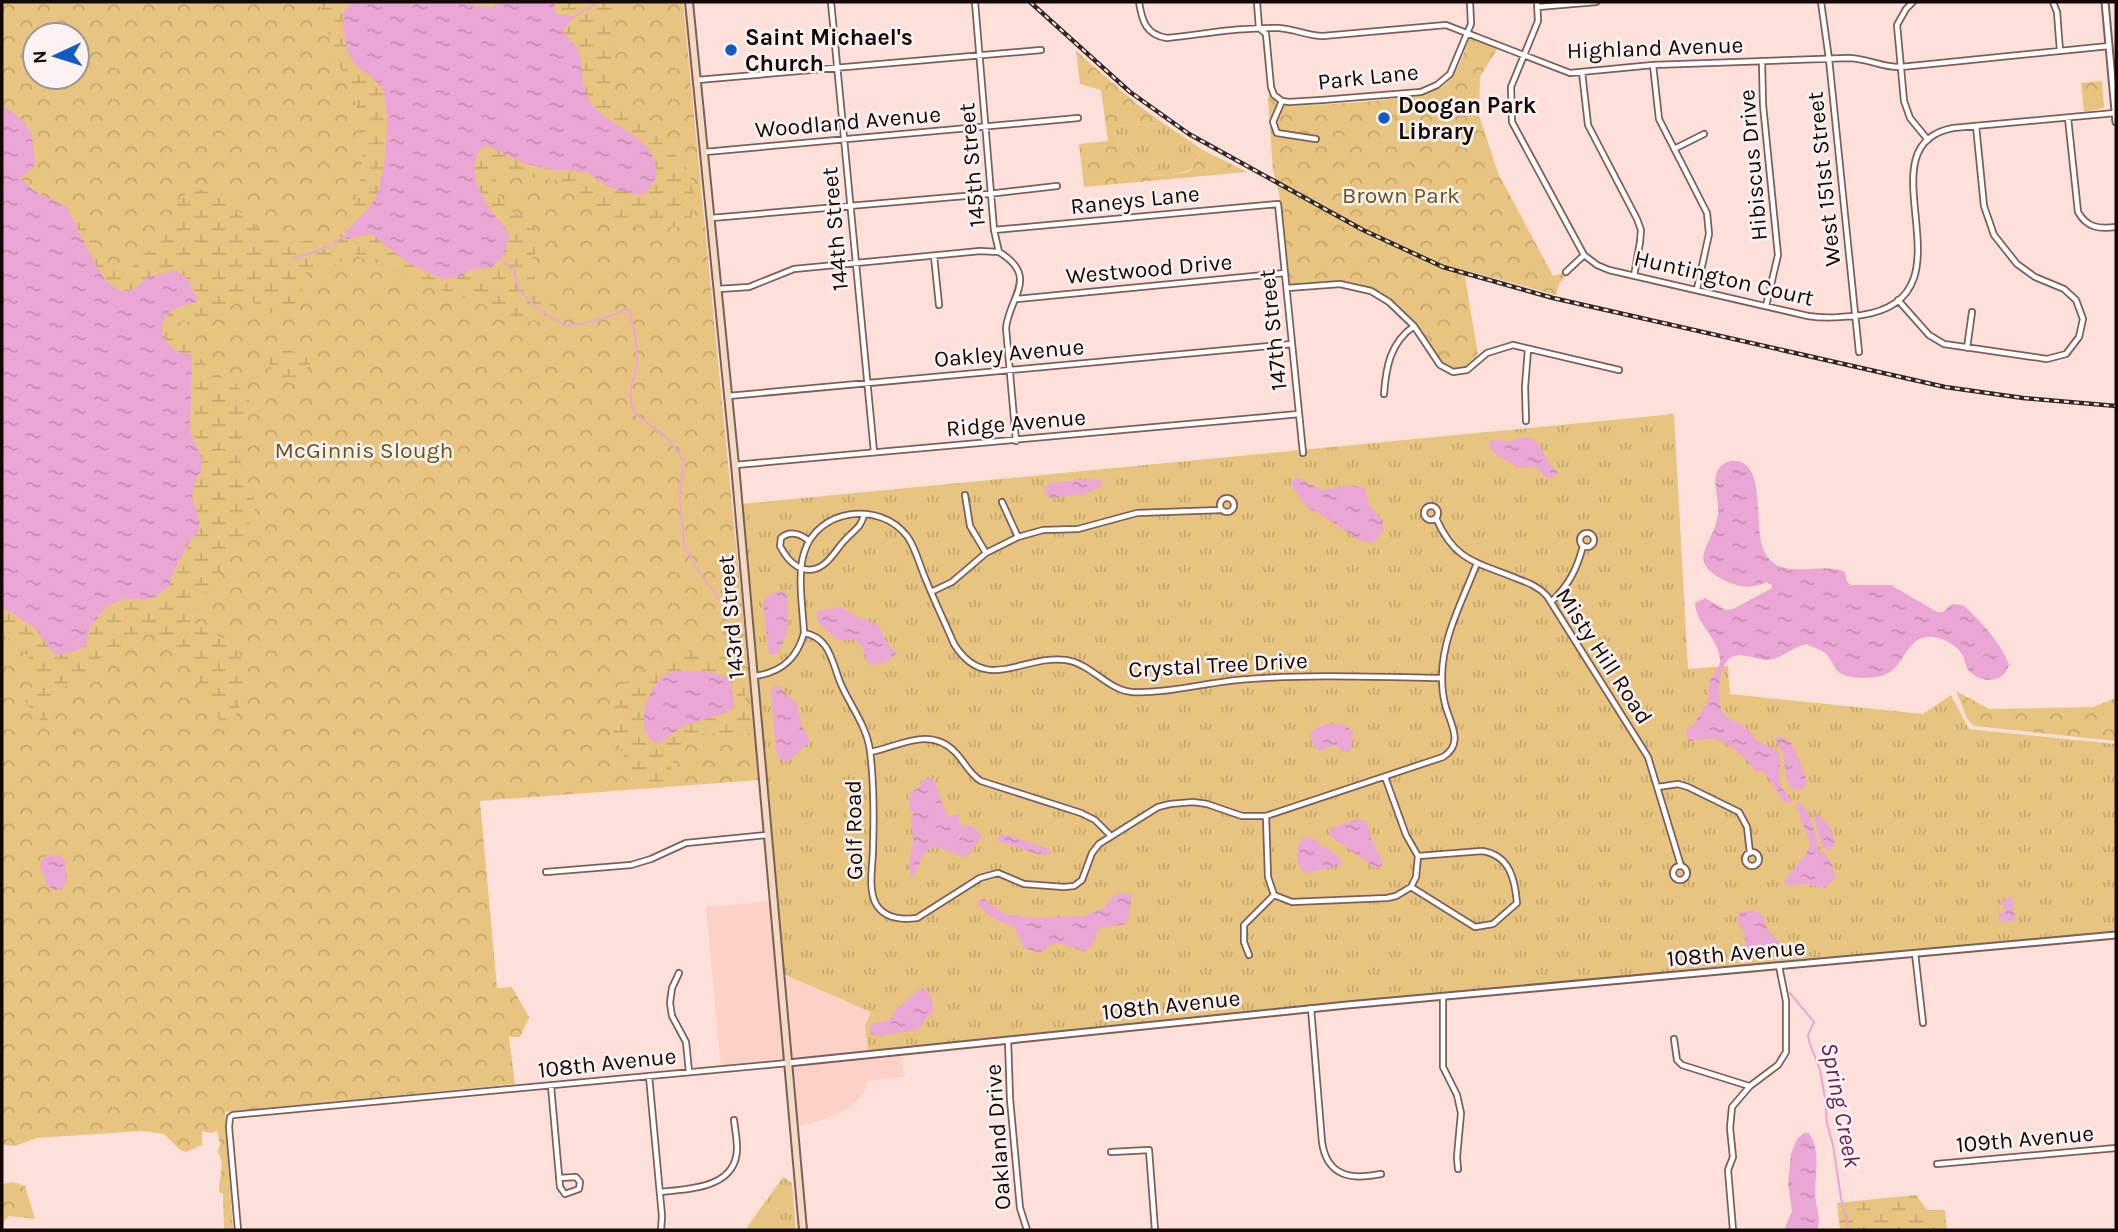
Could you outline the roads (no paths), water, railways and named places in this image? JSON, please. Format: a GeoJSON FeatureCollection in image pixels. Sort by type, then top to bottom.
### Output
{"type":"FeatureCollection","features":[{"type":"Feature","properties":{"kind":"main road","name":"143rd Street"},"geometry":{"type":"LineString","coordinates":[[689,2],[735,465],[803,1230]]}},
{"type":"Feature","properties":{"kind":"street","name":"144th Street"},"geometry":{"type":"LineString","coordinates":[[831,2],[874,452]]}},
{"type":"Feature","properties":{"kind":"street","name":"145th Street"},"geometry":{"type":"LineString","coordinates":[[975,2],[995,230],[999,252],[1016,269],[1020,281],[1006,328],[1016,440]]}},
{"type":"Feature","properties":{"kind":"street","name":"Highland Avenue"},"geometry":{"type":"LineString","coordinates":[[1139,2],[1142,18],[1156,36],[1259,28],[1287,29],[1313,36],[1446,25],[1562,71],[1582,72],[1653,65],[1856,58],[1888,67],[1901,67],[2109,46]]}},
{"type":"Feature","properties":{"kind":"street"},"geometry":{"type":"LineString","coordinates":[[1257,2],[1259,28],[1266,34],[1271,88],[1274,95],[1282,101],[1273,122],[1277,133],[1316,139]]}},
{"type":"Feature","properties":{"kind":"street"},"geometry":{"type":"LineString","coordinates":[[1468,32],[1471,23],[1469,2]]}},
{"type":"Feature","properties":{"kind":"street"},"geometry":{"type":"LineString","coordinates":[[1566,272],[1584,255],[1512,122],[1511,87],[1538,21],[1538,5],[1596,2]]}},
{"type":"Feature","properties":{"kind":"street","name":"West 151st Street"},"geometry":{"type":"LineString","coordinates":[[1821,2],[1859,352]]}},
{"type":"Feature","properties":{"kind":"street"},"geometry":{"type":"LineString","coordinates":[[1913,2],[1897,25],[1901,67],[1906,109],[1928,140]]}},
{"type":"Feature","properties":{"kind":"street"},"geometry":{"type":"LineString","coordinates":[[2053,2],[2057,12],[2060,51]]}},
{"type":"Feature","properties":{"kind":"street"},"geometry":{"type":"LineString","coordinates":[[2105,2],[2116,122]]}},
{"type":"Feature","properties":{"kind":"street","name":"Park Lane"},"geometry":{"type":"LineString","coordinates":[[1282,101],[1289,103],[1428,90],[1450,74],[1468,32]]}},
{"type":"Feature","properties":{"kind":"street"},"geometry":{"type":"LineString","coordinates":[[697,80],[1041,50]]}},
{"type":"Feature","properties":{"kind":"street","name":"Hibiscus Drive"},"geometry":{"type":"LineString","coordinates":[[1762,61],[1763,105],[1778,255],[1766,306]]}},
{"type":"Feature","properties":{"kind":"street"},"geometry":{"type":"LineString","coordinates":[[1653,65],[1659,119],[1704,203],[1708,220],[1707,243],[1697,289]]}},
{"type":"Feature","properties":{"kind":"street"},"geometry":{"type":"LineString","coordinates":[[1582,72],[1588,125],[1641,230],[1634,276]]}},
{"type":"Feature","properties":{"kind":"street"},"geometry":{"type":"LineString","coordinates":[[1976,126],[1984,206],[1994,235],[2023,269],[2035,278],[2068,292],[2081,308],[2083,319],[2080,337],[2073,348],[2066,354],[2047,359],[1944,344],[1931,338],[1898,300],[1912,283],[1919,263],[1913,169],[1920,150],[1928,140],[1948,130],[1976,126],[2115,113]]}},
{"type":"Feature","properties":{"kind":"street","name":"Woodland Avenue"},"geometry":{"type":"LineString","coordinates":[[705,152],[1078,118]]}},
{"type":"Feature","properties":{"kind":"street"},"geometry":{"type":"LineString","coordinates":[[2068,118],[2078,212],[2091,226],[2116,227]]}},
{"type":"Feature","properties":{"kind":"street"},"geometry":{"type":"LineString","coordinates":[[1674,149],[1704,134]]}},
{"type":"Feature","properties":{"kind":"street"},"geometry":{"type":"LineString","coordinates":[[711,218],[1057,186]]}},
{"type":"Feature","properties":{"kind":"street","name":"Raneys Lane"},"geometry":{"type":"LineString","coordinates":[[995,230],[1278,204]]}},
{"type":"Feature","properties":{"kind":"street","name":"147th Street"},"geometry":{"type":"LineString","coordinates":[[1278,204],[1303,453]]}},
{"type":"Feature","properties":{"kind":"street"},"geometry":{"type":"LineString","coordinates":[[718,289],[749,287],[794,269],[999,252]]}},
{"type":"Feature","properties":{"kind":"street","name":"Huntington Court"},"geometry":{"type":"LineString","coordinates":[[1584,255],[1597,265],[1634,276],[1816,317],[1855,316],[1878,312],[1898,300]]}},
{"type":"Feature","properties":{"kind":"street"},"geometry":{"type":"LineString","coordinates":[[934,256],[939,305]]}},
{"type":"Feature","properties":{"kind":"street","name":"Westwood Drive"},"geometry":{"type":"LineString","coordinates":[[1016,299],[1285,273]]}},
{"type":"Feature","properties":{"kind":"street"},"geometry":{"type":"LineString","coordinates":[[1287,288],[1340,284],[1371,291],[1389,302],[1414,326],[1440,365],[1452,372],[1467,370],[1487,353],[1513,345],[1619,370]]}},
{"type":"Feature","properties":{"kind":"street"},"geometry":{"type":"LineString","coordinates":[[1967,348],[1972,312]]}},
{"type":"Feature","properties":{"kind":"street"},"geometry":{"type":"LineString","coordinates":[[1384,394],[1386,369],[1391,353],[1402,336],[1414,326]]}},
{"type":"Feature","properties":{"kind":"street","name":"Oakley Avenue"},"geometry":{"type":"LineString","coordinates":[[728,396],[1292,344]]}},
{"type":"Feature","properties":{"kind":"street"},"geometry":{"type":"LineString","coordinates":[[1526,421],[1528,349]]}},
{"type":"Feature","properties":{"kind":"street","name":"Ridge Avenue"},"geometry":{"type":"LineString","coordinates":[[735,465],[1299,414]]}},
{"type":"Feature","properties":{"kind":"street"},"geometry":{"type":"LineString","coordinates":[[965,495],[970,526],[986,553]]}},
{"type":"Feature","properties":{"kind":"street"},"geometry":{"type":"LineString","coordinates":[[1002,502],[1018,537]]}},
{"type":"Feature","properties":{"kind":"street"},"geometry":{"type":"LineString","coordinates":[[931,592],[952,582],[986,553],[1018,537],[1043,530],[1078,529],[1137,513],[1222,510]]}},
{"type":"Feature","properties":{"kind":"street"},"geometry":{"type":"LineString","coordinates":[[754,676],[772,673],[796,655],[804,633],[802,569],[803,554],[809,541],[831,520],[841,516],[864,514],[861,526],[823,565],[802,569],[792,564],[781,549],[780,542],[784,536],[796,534],[809,541]]}},
{"type":"Feature","properties":{"kind":"street","name":"Crystal Tree Drive"},"geometry":{"type":"LineString","coordinates":[[864,514],[883,518],[907,537],[959,652],[974,664],[988,670],[1010,670],[1051,660],[1066,660],[1089,669],[1112,686],[1134,692],[1248,679],[1442,678]]}},
{"type":"Feature","properties":{"kind":"street","name":"Misty Hill Road"},"geometry":{"type":"LineString","coordinates":[[1436,518],[1444,536],[1454,549],[1477,563],[1540,589],[1551,602],[1648,757],[1681,866]]}},
{"type":"Feature","properties":{"kind":"street"},"geometry":{"type":"LineString","coordinates":[[1551,602],[1572,579],[1583,545]]}},
{"type":"Feature","properties":{"kind":"street"},"geometry":{"type":"LineString","coordinates":[[1442,678],[1446,640],[1477,563]]}},
{"type":"Feature","properties":{"kind":"street","name":"Golf Road"},"geometry":{"type":"LineString","coordinates":[[804,633],[813,635],[826,644],[842,688],[869,742],[872,890],[880,908],[895,918],[917,919],[980,878],[998,873],[1024,884],[1074,886],[1086,873],[1092,853],[1110,835],[1158,807],[1183,802],[1207,804],[1242,816],[1266,816],[1443,757],[1453,748],[1454,729],[1445,704],[1442,678]]}},
{"type":"Feature","properties":{"kind":"street"},"geometry":{"type":"LineString","coordinates":[[871,752],[916,738],[936,740],[953,749],[975,778],[1081,813],[1096,820],[1110,835]]}},
{"type":"Feature","properties":{"kind":"street"},"geometry":{"type":"LineString","coordinates":[[1274,895],[1292,902],[1387,898],[1411,887],[1416,877],[1418,856],[1406,835],[1385,777]]}},
{"type":"Feature","properties":{"kind":"street"},"geometry":{"type":"LineString","coordinates":[[1658,787],[1678,784],[1688,787],[1739,812],[1747,827],[1750,853]]}},
{"type":"Feature","properties":{"kind":"street"},"geometry":{"type":"LineString","coordinates":[[1266,816],[1268,877],[1274,895]]}},
{"type":"Feature","properties":{"kind":"street"},"geometry":{"type":"LineString","coordinates":[[546,872],[639,863],[693,842],[767,835]]}},
{"type":"Feature","properties":{"kind":"street"},"geometry":{"type":"LineString","coordinates":[[1411,887],[1475,927],[1493,924],[1517,903],[1515,883],[1508,867],[1492,852],[1418,856]]}},
{"type":"Feature","properties":{"kind":"street"},"geometry":{"type":"LineString","coordinates":[[1249,955],[1244,942],[1244,925],[1274,895]]}},
{"type":"Feature","properties":{"kind":"street","name":"108th Avenue"},"geometry":{"type":"LineString","coordinates":[[238,1230],[229,1127],[230,1117],[233,1115],[788,1063],[1311,1008],[2116,935]]}},
{"type":"Feature","properties":{"kind":"street"},"geometry":{"type":"LineString","coordinates":[[1914,953],[1923,1023]]}},
{"type":"Feature","properties":{"kind":"street"},"geometry":{"type":"LineString","coordinates":[[1733,1230],[1728,1170],[1733,1157],[1730,1128],[1732,1107],[1750,1086],[1779,1065],[1786,1052],[1786,1001],[1779,966]]}},
{"type":"Feature","properties":{"kind":"street"},"geometry":{"type":"LineString","coordinates":[[679,973],[672,988],[670,1003],[672,1016],[686,1042],[689,1072]]}},
{"type":"Feature","properties":{"kind":"street"},"geometry":{"type":"LineString","coordinates":[[1443,996],[1443,1067],[1457,1095],[1461,1113],[1458,1169]]}},
{"type":"Feature","properties":{"kind":"street"},"geometry":{"type":"LineString","coordinates":[[1311,1008],[1325,1157],[1337,1170],[1349,1177],[1366,1178],[1381,1174]]}},
{"type":"Feature","properties":{"kind":"street","name":"Oakland Drive"},"geometry":{"type":"LineString","coordinates":[[1008,1039],[1010,1099],[1020,1208],[1027,1230]]}},
{"type":"Feature","properties":{"kind":"street"},"geometry":{"type":"LineString","coordinates":[[1674,1039],[1677,1060],[1682,1065],[1750,1086]]}},
{"type":"Feature","properties":{"kind":"street"},"geometry":{"type":"LineString","coordinates":[[649,1076],[662,1230]]}},
{"type":"Feature","properties":{"kind":"street"},"geometry":{"type":"LineString","coordinates":[[551,1086],[559,1178],[562,1193],[568,1194],[579,1189],[580,1182],[576,1177],[559,1178]]}},
{"type":"Feature","properties":{"kind":"street"},"geometry":{"type":"LineString","coordinates":[[660,1192],[708,1186],[719,1180],[734,1162],[737,1149],[734,1120]]}},
{"type":"Feature","properties":{"kind":"street","name":"109th Avenue"},"geometry":{"type":"LineString","coordinates":[[1937,1164],[2116,1148]]}},
{"type":"Feature","properties":{"kind":"street"},"geometry":{"type":"LineString","coordinates":[[1111,1152],[1149,1150],[1155,1230]]}},
{"type":"Feature","properties":{"kind":"water"},"geometry":{"type":"Polygon","coordinates":[[[352,2],[447,2],[492,7],[503,2],[554,2],[555,12],[573,17],[563,31],[580,55],[588,99],[603,115],[645,144],[656,165],[656,180],[645,193],[637,195],[610,188],[588,173],[552,170],[524,163],[487,146],[481,148],[477,156],[476,179],[486,202],[509,235],[506,252],[491,268],[472,269],[460,277],[441,279],[407,262],[371,234],[347,239],[343,237],[367,210],[378,191],[385,161],[387,125],[384,95],[380,86],[356,65],[347,47],[343,13],[352,2]]]}},
{"type":"Feature","properties":{"kind":"water"},"geometry":{"type":"Polygon","coordinates":[[[2,105],[22,119],[32,135],[35,163],[32,169],[20,178],[34,191],[67,207],[106,281],[118,290],[128,291],[148,277],[176,271],[186,277],[197,298],[197,302],[170,312],[163,321],[162,328],[171,347],[176,351],[190,353],[192,360],[190,432],[202,459],[201,471],[194,483],[192,496],[200,523],[198,532],[189,542],[169,586],[145,600],[126,599],[109,605],[89,630],[87,644],[76,651],[63,654],[54,654],[35,628],[2,607],[2,105]]]}},
{"type":"Feature","properties":{"kind":"water"},"geometry":{"type":"Polygon","coordinates":[[[1526,437],[1536,442],[1558,472],[1554,477],[1546,478],[1535,466],[1519,468],[1489,447],[1491,440],[1510,441],[1526,437]]]}},
{"type":"Feature","properties":{"kind":"water"},"geometry":{"type":"Polygon","coordinates":[[[1730,461],[1742,463],[1750,470],[1755,482],[1761,542],[1772,562],[1791,569],[1835,569],[1845,572],[1847,582],[1851,585],[1891,585],[1937,612],[1943,612],[1952,604],[1963,605],[1983,624],[2009,665],[2003,675],[1993,680],[1975,676],[1968,670],[1959,650],[1942,639],[1929,637],[1915,642],[1890,672],[1875,677],[1857,678],[1843,675],[1824,652],[1806,644],[1767,660],[1739,655],[1730,658],[1720,678],[1720,705],[1727,717],[1748,730],[1759,742],[1780,754],[1779,775],[1783,790],[1793,801],[1789,803],[1783,801],[1763,771],[1754,771],[1748,761],[1731,747],[1714,739],[1687,739],[1686,730],[1695,724],[1709,698],[1710,681],[1720,663],[1718,651],[1699,618],[1695,603],[1705,598],[1726,610],[1733,609],[1772,588],[1772,585],[1766,582],[1749,587],[1730,583],[1715,575],[1703,560],[1718,513],[1716,476],[1722,465],[1730,461]]]}},
{"type":"Feature","properties":{"kind":"water"},"geometry":{"type":"Polygon","coordinates":[[[1299,478],[1322,490],[1350,485],[1365,488],[1369,505],[1383,521],[1383,531],[1376,541],[1370,543],[1359,540],[1319,513],[1308,509],[1291,485],[1293,479],[1299,478]]]}},
{"type":"Feature","properties":{"kind":"water"},"geometry":{"type":"Polygon","coordinates":[[[1100,480],[1103,486],[1081,495],[1049,498],[1044,492],[1049,483],[1100,480]]]}},
{"type":"Feature","properties":{"kind":"water"},"geometry":{"type":"Polygon","coordinates":[[[785,591],[788,626],[777,654],[769,655],[763,602],[770,594],[785,591]]]}},
{"type":"Feature","properties":{"kind":"water"},"geometry":{"type":"Polygon","coordinates":[[[841,607],[855,616],[877,624],[897,654],[884,663],[871,665],[867,662],[863,647],[853,639],[837,640],[818,622],[817,611],[841,607]]]}},
{"type":"Feature","properties":{"kind":"water"},"geometry":{"type":"Polygon","coordinates":[[[678,671],[706,672],[725,678],[731,682],[734,705],[728,712],[683,726],[658,744],[650,739],[646,732],[644,722],[647,702],[662,677],[678,671]]]}},
{"type":"Feature","properties":{"kind":"water"},"geometry":{"type":"Polygon","coordinates":[[[774,685],[781,687],[786,695],[796,701],[802,727],[810,742],[788,761],[783,762],[776,752],[771,693],[774,685]]]}},
{"type":"Feature","properties":{"kind":"water"},"geometry":{"type":"Polygon","coordinates":[[[1329,724],[1344,725],[1353,731],[1349,752],[1343,752],[1335,745],[1319,751],[1312,743],[1310,735],[1316,728],[1329,724]]]}},
{"type":"Feature","properties":{"kind":"water"},"geometry":{"type":"Polygon","coordinates":[[[1785,738],[1792,744],[1807,780],[1803,790],[1792,789],[1786,778],[1783,752],[1775,739],[1785,738]]]}},
{"type":"Feature","properties":{"kind":"water"},"geometry":{"type":"Polygon","coordinates":[[[934,778],[949,817],[959,814],[960,825],[972,826],[983,836],[966,857],[933,848],[923,856],[912,877],[909,864],[913,841],[913,812],[910,809],[909,793],[919,788],[921,780],[934,778]]]}},
{"type":"Feature","properties":{"kind":"water"},"geometry":{"type":"Polygon","coordinates":[[[1798,802],[1809,816],[1818,849],[1828,858],[1834,869],[1835,878],[1825,888],[1806,884],[1784,886],[1810,843],[1796,807],[1798,802]]]}},
{"type":"Feature","properties":{"kind":"water"},"geometry":{"type":"Polygon","coordinates":[[[1816,814],[1827,823],[1833,836],[1835,845],[1829,851],[1822,847],[1814,818],[1816,814]]]}},
{"type":"Feature","properties":{"kind":"water"},"geometry":{"type":"Polygon","coordinates":[[[1356,819],[1367,821],[1371,838],[1383,862],[1381,867],[1375,868],[1329,835],[1330,829],[1356,819]]]}},
{"type":"Feature","properties":{"kind":"water"},"geometry":{"type":"Polygon","coordinates":[[[1000,835],[1050,849],[1051,853],[1034,853],[1000,842],[997,838],[1000,835]]]}},
{"type":"Feature","properties":{"kind":"water"},"geometry":{"type":"Polygon","coordinates":[[[1311,838],[1319,842],[1320,847],[1334,852],[1343,865],[1307,873],[1303,870],[1298,863],[1298,848],[1301,839],[1311,838]]]}},
{"type":"Feature","properties":{"kind":"water"},"geometry":{"type":"Polygon","coordinates":[[[59,855],[65,861],[67,881],[62,889],[53,890],[47,885],[40,866],[44,857],[59,855]]]}},
{"type":"Feature","properties":{"kind":"water"},"geometry":{"type":"Polygon","coordinates":[[[1130,893],[1132,896],[1127,924],[1099,928],[1092,946],[1084,951],[1057,943],[1041,953],[1023,948],[1015,927],[989,915],[977,902],[983,898],[1006,915],[1038,918],[1084,916],[1104,908],[1115,894],[1130,893]]]}},
{"type":"Feature","properties":{"kind":"water"},"geometry":{"type":"Polygon","coordinates":[[[2013,897],[2015,921],[1999,922],[1998,914],[2006,912],[2001,901],[2013,897]]]}},
{"type":"Feature","properties":{"kind":"water"},"geometry":{"type":"Polygon","coordinates":[[[1747,910],[1758,912],[1764,917],[1767,929],[1780,943],[1782,950],[1757,952],[1745,949],[1744,932],[1737,919],[1747,910]]]}},
{"type":"Feature","properties":{"kind":"water"},"geometry":{"type":"Polygon","coordinates":[[[922,988],[929,994],[933,1011],[917,1030],[880,1036],[870,1034],[871,1024],[891,1019],[896,1009],[922,988]]]}},
{"type":"Feature","properties":{"kind":"water"},"geometry":{"type":"Polygon","coordinates":[[[1804,1133],[1809,1133],[1813,1140],[1816,1154],[1815,1193],[1819,1216],[1817,1230],[1784,1230],[1792,1211],[1788,1183],[1791,1154],[1797,1139],[1804,1133]]]}},
{"type":"Feature","properties":{"kind":"waterway"},"geometry":{"type":"LineString","coordinates":[[573,17],[599,2]]}},
{"type":"Feature","properties":{"kind":"waterway"},"geometry":{"type":"LineString","coordinates":[[293,259],[328,247],[343,237]]}},
{"type":"Feature","properties":{"kind":"waterway"},"geometry":{"type":"LineString","coordinates":[[501,260],[514,270],[518,286],[526,297],[563,323],[581,324],[627,309],[630,311],[637,354],[631,392],[632,406],[635,413],[669,440],[684,461],[680,498],[684,545],[700,574],[721,601],[726,620]]}},
{"type":"Feature","properties":{"kind":"waterway","name":"Spring Creek"},"geometry":{"type":"LineString","coordinates":[[1790,993],[1814,1022],[1808,1035],[1809,1041],[1820,1070],[1827,1124],[1849,1230]]}},
{"type":"Feature","properties":{"kind":"railway"},"geometry":{"type":"LineString","coordinates":[[1030,2],[1130,92],[1189,134],[1363,230],[1443,267],[1553,298],[1945,387],[2023,398],[2116,406]]}},
{"type":"Feature","properties":{"kind":"place","name":"Saint Michael's Church"},"geometry":{"type":"Point","coordinates":[731,50]}},
{"type":"Feature","properties":{"kind":"place","name":"Doogan Park Library"},"geometry":{"type":"Point","coordinates":[1384,118]}},
{"type":"Feature","properties":{"kind":"park label","name":"Brown Park"},"geometry":{"type":"Point","coordinates":[1401,195]}},
{"type":"Feature","properties":{"kind":"park label","name":"McGinnis Slough"},"geometry":{"type":"Point","coordinates":[364,450]}}]}
